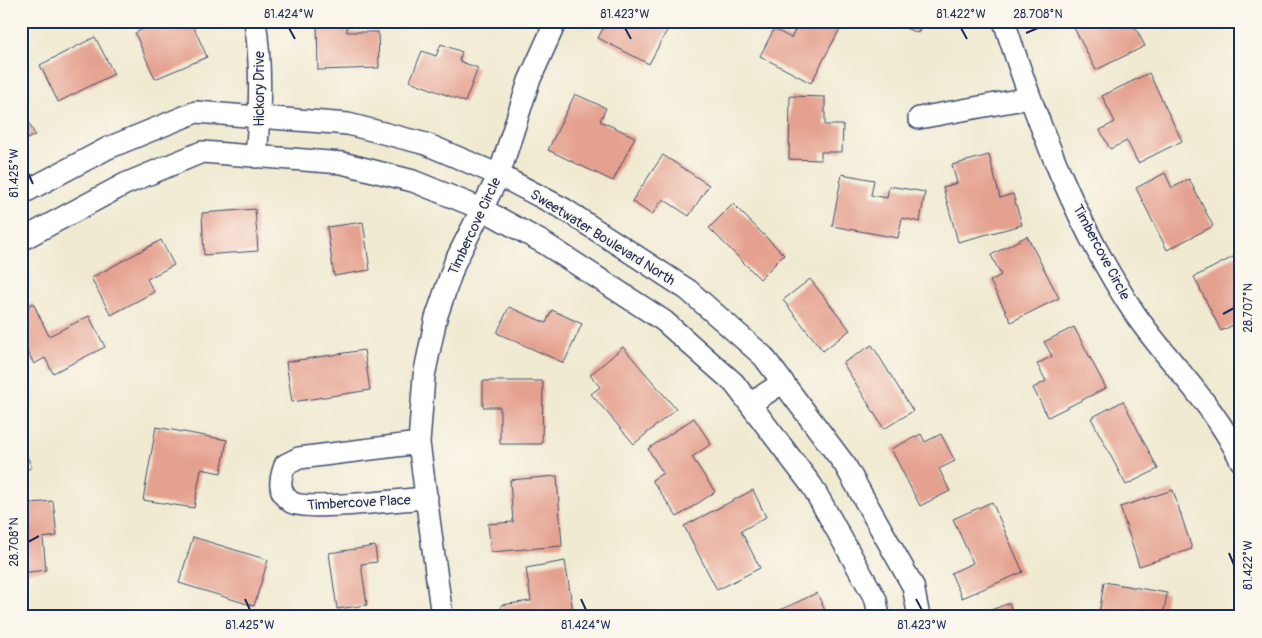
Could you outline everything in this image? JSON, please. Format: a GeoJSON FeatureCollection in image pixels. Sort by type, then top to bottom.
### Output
{"type":"FeatureCollection","features":[{"type":"Feature","properties":{"kind":"street","name":"Hickory Drive"},"geometry":{"type":"LineString","coordinates":[[255,21],[260,52],[260,118],[256,157]]}},
{"type":"Feature","properties":{"kind":"street","name":"Timbercove Circle"},"geometry":{"type":"LineString","coordinates":[[442,617],[419,443],[424,376],[436,318],[456,262],[499,175],[529,82],[556,21]]}},
{"type":"Feature","properties":{"kind":"street","name":"Timbercove Circle"},"geometry":{"type":"LineString","coordinates":[[1004,21],[1029,98],[1100,256],[1138,317],[1230,438],[1241,461]]}},
{"type":"Feature","properties":{"kind":"street"},"geometry":{"type":"LineString","coordinates":[[919,118],[1029,98]]}},
{"type":"Feature","properties":{"kind":"street","name":"Sweetwater Boulevard North"},"geometry":{"type":"LineString","coordinates":[[21,194],[108,148],[196,112],[348,124],[426,144],[499,175],[564,209],[688,290],[763,356],[845,465],[913,586],[919,617]]}},
{"type":"Feature","properties":{"kind":"street"},"geometry":{"type":"LineString","coordinates":[[21,240],[125,184],[202,152],[342,162],[413,181],[482,209],[544,243],[664,321],[734,383],[812,486],[876,600],[879,617]]}},
{"type":"Feature","properties":{"kind":"street"},"geometry":{"type":"LineString","coordinates":[[750,404],[782,382]]}},
{"type":"Feature","properties":{"kind":"street","name":"Timbercove Place"},"geometry":{"type":"LineString","coordinates":[[419,443],[300,458],[285,464],[280,479],[281,492],[293,504],[312,507],[427,498]]}},
{"type":"Feature","properties":{"kind":"building"},"geometry":{"type":"Polygon","coordinates":[[[161,21],[191,21],[207,57],[155,79],[135,33],[161,21]]]}},
{"type":"Feature","properties":{"kind":"building"},"geometry":{"type":"Polygon","coordinates":[[[317,21],[347,21],[347,32],[378,32],[379,68],[318,70],[317,21]]]}},
{"type":"Feature","properties":{"kind":"building"},"geometry":{"type":"Polygon","coordinates":[[[607,21],[672,21],[649,64],[598,38],[607,21]]]}},
{"type":"Feature","properties":{"kind":"building"},"geometry":{"type":"Polygon","coordinates":[[[800,21],[844,21],[811,83],[760,56],[774,29],[791,38],[800,21]]]}},
{"type":"Feature","properties":{"kind":"building"},"geometry":{"type":"Polygon","coordinates":[[[887,21],[922,21],[918,33],[887,21]]]}},
{"type":"Feature","properties":{"kind":"building"},"geometry":{"type":"Polygon","coordinates":[[[1083,21],[1132,21],[1145,46],[1096,70],[1073,26],[1083,21]]]}},
{"type":"Feature","properties":{"kind":"building"},"geometry":{"type":"Polygon","coordinates":[[[95,37],[114,74],[58,102],[40,65],[95,37]]]}},
{"type":"Feature","properties":{"kind":"building"},"geometry":{"type":"Polygon","coordinates":[[[441,44],[462,52],[459,61],[478,68],[465,102],[410,81],[422,51],[436,56],[441,44]]]}},
{"type":"Feature","properties":{"kind":"building"},"geometry":{"type":"Polygon","coordinates":[[[1149,73],[1182,141],[1138,163],[1127,141],[1110,149],[1100,130],[1115,122],[1102,96],[1149,73]]]}},
{"type":"Feature","properties":{"kind":"building"},"geometry":{"type":"Polygon","coordinates":[[[575,94],[606,108],[600,121],[635,137],[613,181],[548,150],[575,94]]]}},
{"type":"Feature","properties":{"kind":"building"},"geometry":{"type":"Polygon","coordinates":[[[790,96],[825,97],[825,125],[843,125],[842,152],[821,152],[821,160],[789,159],[790,96]]]}},
{"type":"Feature","properties":{"kind":"building"},"geometry":{"type":"Polygon","coordinates":[[[21,107],[35,135],[21,142],[21,107]]]}},
{"type":"Feature","properties":{"kind":"building"},"geometry":{"type":"Polygon","coordinates":[[[663,155],[709,185],[689,216],[663,199],[652,215],[632,201],[663,155]]]}},
{"type":"Feature","properties":{"kind":"building"},"geometry":{"type":"Polygon","coordinates":[[[989,155],[1000,198],[1013,194],[1022,225],[958,242],[943,187],[957,183],[952,165],[989,155]]]}},
{"type":"Feature","properties":{"kind":"building"},"geometry":{"type":"Polygon","coordinates":[[[1165,173],[1172,188],[1189,179],[1213,226],[1167,250],[1136,188],[1165,173]]]}},
{"type":"Feature","properties":{"kind":"building"},"geometry":{"type":"Polygon","coordinates":[[[842,174],[874,180],[871,195],[887,198],[889,186],[925,192],[920,222],[902,218],[898,238],[832,226],[842,174]]]}},
{"type":"Feature","properties":{"kind":"building"},"geometry":{"type":"Polygon","coordinates":[[[733,204],[784,255],[760,279],[709,228],[733,204]]]}},
{"type":"Feature","properties":{"kind":"building"},"geometry":{"type":"Polygon","coordinates":[[[255,209],[258,251],[204,255],[202,213],[255,209]]]}},
{"type":"Feature","properties":{"kind":"building"},"geometry":{"type":"Polygon","coordinates":[[[363,222],[370,270],[334,276],[327,227],[363,222]]]}},
{"type":"Feature","properties":{"kind":"building"},"geometry":{"type":"Polygon","coordinates":[[[1027,236],[1059,298],[1011,322],[990,281],[1001,275],[991,255],[1027,236]]]}},
{"type":"Feature","properties":{"kind":"building"},"geometry":{"type":"Polygon","coordinates":[[[161,240],[174,265],[147,279],[154,292],[111,315],[91,278],[161,240]]]}},
{"type":"Feature","properties":{"kind":"building"},"geometry":{"type":"Polygon","coordinates":[[[1241,253],[1241,321],[1221,331],[1194,277],[1241,253]]]}},
{"type":"Feature","properties":{"kind":"building"},"geometry":{"type":"Polygon","coordinates":[[[810,279],[850,330],[823,351],[783,300],[810,279]]]}},
{"type":"Feature","properties":{"kind":"building"},"geometry":{"type":"Polygon","coordinates":[[[33,303],[49,336],[89,316],[105,347],[53,373],[45,358],[34,364],[21,339],[21,310],[33,303]]]}},
{"type":"Feature","properties":{"kind":"building"},"geometry":{"type":"Polygon","coordinates":[[[509,307],[546,323],[552,310],[582,324],[564,363],[497,333],[509,307]]]}},
{"type":"Feature","properties":{"kind":"building"},"geometry":{"type":"Polygon","coordinates":[[[1074,327],[1106,388],[1048,417],[1033,388],[1046,381],[1037,364],[1052,356],[1044,342],[1074,327]]]}},
{"type":"Feature","properties":{"kind":"building"},"geometry":{"type":"Polygon","coordinates":[[[872,345],[913,411],[884,429],[843,363],[872,345]]]}},
{"type":"Feature","properties":{"kind":"building"},"geometry":{"type":"Polygon","coordinates":[[[623,347],[676,409],[634,444],[591,394],[600,387],[590,375],[623,347]]]}},
{"type":"Feature","properties":{"kind":"building"},"geometry":{"type":"Polygon","coordinates":[[[364,350],[370,390],[292,402],[286,362],[364,350]]]}},
{"type":"Feature","properties":{"kind":"building"},"geometry":{"type":"Polygon","coordinates":[[[483,381],[543,381],[542,444],[500,444],[500,407],[483,407],[483,381]]]}},
{"type":"Feature","properties":{"kind":"building"},"geometry":{"type":"Polygon","coordinates":[[[1123,401],[1158,469],[1126,485],[1091,418],[1123,401]]]}},
{"type":"Feature","properties":{"kind":"building"},"geometry":{"type":"Polygon","coordinates":[[[694,418],[711,444],[692,457],[715,492],[677,517],[652,480],[663,473],[648,449],[694,418]]]}},
{"type":"Feature","properties":{"kind":"building"},"geometry":{"type":"Polygon","coordinates":[[[156,427],[227,440],[221,473],[201,469],[194,508],[143,500],[156,427]]]}},
{"type":"Feature","properties":{"kind":"building"},"geometry":{"type":"Polygon","coordinates":[[[921,434],[925,442],[941,434],[955,461],[939,469],[950,491],[920,506],[891,449],[921,434]]]}},
{"type":"Feature","properties":{"kind":"building"},"geometry":{"type":"Polygon","coordinates":[[[21,445],[32,467],[21,473],[21,445]]]}},
{"type":"Feature","properties":{"kind":"building"},"geometry":{"type":"Polygon","coordinates":[[[557,476],[562,546],[491,552],[488,524],[513,522],[510,480],[557,476]]]}},
{"type":"Feature","properties":{"kind":"building"},"geometry":{"type":"Polygon","coordinates":[[[753,490],[766,517],[741,531],[760,568],[717,590],[684,526],[753,490]]]}},
{"type":"Feature","properties":{"kind":"building"},"geometry":{"type":"Polygon","coordinates":[[[1173,490],[1192,549],[1139,566],[1120,507],[1173,490]]]}},
{"type":"Feature","properties":{"kind":"building"},"geometry":{"type":"Polygon","coordinates":[[[53,501],[57,536],[43,538],[46,570],[21,573],[21,504],[53,501]]]}},
{"type":"Feature","properties":{"kind":"building"},"geometry":{"type":"Polygon","coordinates":[[[992,502],[1023,572],[962,598],[951,573],[973,563],[953,519],[992,502]]]}},
{"type":"Feature","properties":{"kind":"building"},"geometry":{"type":"Polygon","coordinates":[[[193,537],[268,560],[254,606],[179,583],[193,537]]]}},
{"type":"Feature","properties":{"kind":"building"},"geometry":{"type":"Polygon","coordinates":[[[375,546],[377,562],[361,564],[367,605],[337,609],[329,553],[375,546]]]}},
{"type":"Feature","properties":{"kind":"building"},"geometry":{"type":"Polygon","coordinates":[[[565,561],[574,617],[503,617],[501,605],[531,601],[526,568],[565,561]]]}},
{"type":"Feature","properties":{"kind":"building"},"geometry":{"type":"Polygon","coordinates":[[[1104,582],[1167,593],[1163,617],[1118,617],[1099,614],[1104,582]]]}},
{"type":"Feature","properties":{"kind":"building"},"geometry":{"type":"Polygon","coordinates":[[[817,593],[828,617],[765,617],[817,593]]]}},
{"type":"Feature","properties":{"kind":"building"},"geometry":{"type":"Polygon","coordinates":[[[1009,603],[1014,617],[974,617],[1009,603]]]}}]}
